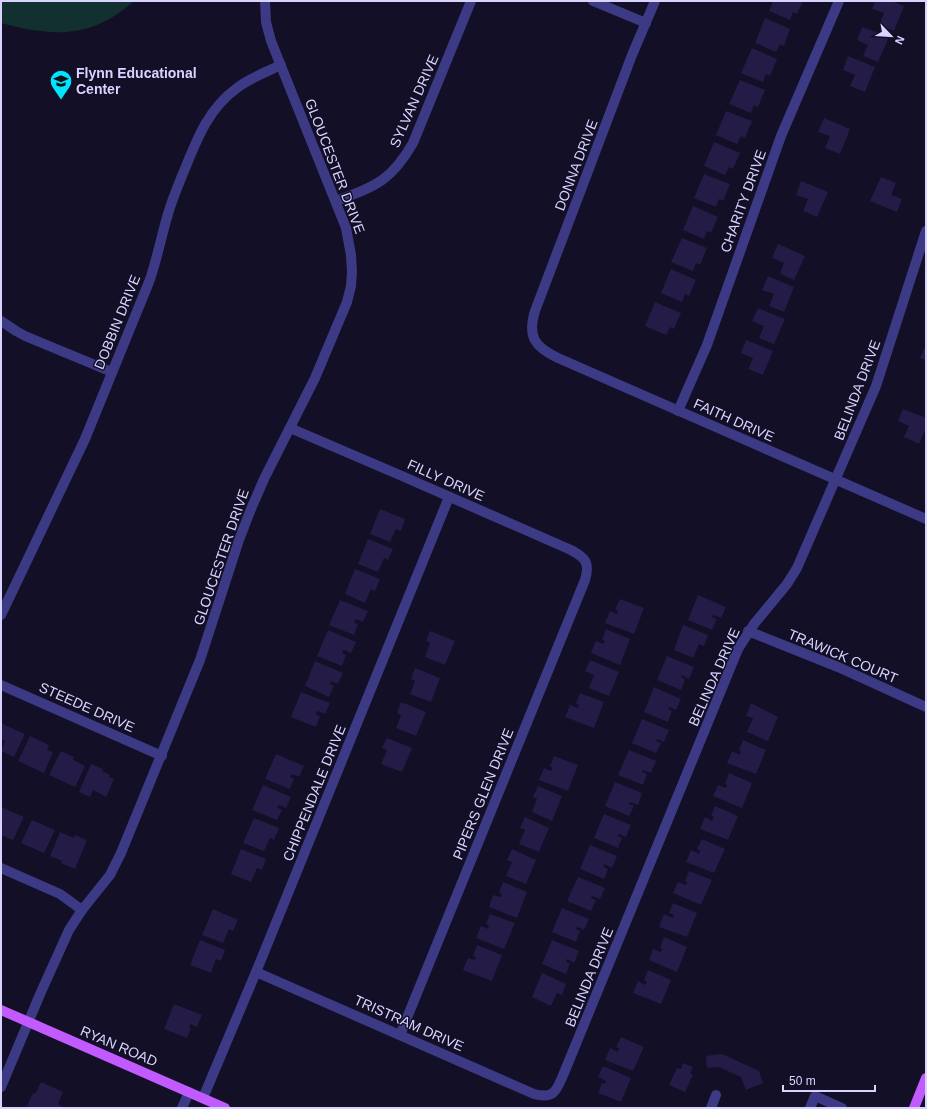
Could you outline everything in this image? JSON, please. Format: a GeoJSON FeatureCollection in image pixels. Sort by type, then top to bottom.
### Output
{"type":"FeatureCollection","features":[{"type":"Feature","properties":{"kind":"main road","name":"RYAN ROAD"},"geometry":{"type":"LineString","coordinates":[[1,1010],[225,1108]]}},
{"type":"Feature","properties":{"kind":"main road"},"geometry":{"type":"LineString","coordinates":[[914,1108],[926,1078]]}},
{"type":"Feature","properties":{"kind":"street","name":"GLOUCESTER DRIVE"},"geometry":{"type":"LineString","coordinates":[[1,1086],[66,937],[82,910],[116,864],[162,756],[200,660],[239,540],[251,509],[315,378],[347,302],[351,286],[351,255],[346,228],[271,41],[266,22],[264,1]]}},
{"type":"Feature","properties":{"kind":"street","name":"SYLVAN DRIVE"},"geometry":{"type":"LineString","coordinates":[[336,201],[374,186],[395,170],[404,158],[413,143],[471,1]]}},
{"type":"Feature","properties":{"kind":"street"},"geometry":{"type":"LineString","coordinates":[[592,1],[646,23]]}},
{"type":"Feature","properties":{"kind":"street","name":"DONNA DRIVE"},"geometry":{"type":"LineString","coordinates":[[534,340],[532,322],[535,311],[632,55],[655,1]]}},
{"type":"Feature","properties":{"kind":"street","name":"CHARITY DRIVE"},"geometry":{"type":"LineString","coordinates":[[678,411],[707,344],[781,136],[839,1]]}},
{"type":"Feature","properties":{"kind":"street","name":"DOBBIN DRIVE"},"geometry":{"type":"LineString","coordinates":[[1,615],[85,439],[154,270],[168,215],[198,138],[209,117],[217,106],[238,87],[281,66]]}},
{"type":"Feature","properties":{"kind":"street","name":"BELINDA DRIVE"},"geometry":{"type":"LineString","coordinates":[[551,1095],[557,1088],[564,1073],[738,649],[748,632],[793,576],[876,386],[926,231]]}},
{"type":"Feature","properties":{"kind":"street"},"geometry":{"type":"LineString","coordinates":[[1,321],[25,336],[112,372]]}},
{"type":"Feature","properties":{"kind":"street","name":"FAITH DRIVE"},"geometry":{"type":"LineString","coordinates":[[534,340],[544,351],[558,358],[926,519]]}},
{"type":"Feature","properties":{"kind":"street","name":"FILLY DRIVE"},"geometry":{"type":"LineString","coordinates":[[290,428],[571,550],[580,555],[587,563]]}},
{"type":"Feature","properties":{"kind":"street","name":"CHIPPENDALE DRIVE"},"geometry":{"type":"LineString","coordinates":[[203,1098],[256,972],[449,497]]}},
{"type":"Feature","properties":{"kind":"street","name":"PIPERS GLEN DRIVE"},"geometry":{"type":"LineString","coordinates":[[400,1035],[582,587],[587,574],[587,563]]}},
{"type":"Feature","properties":{"kind":"street","name":"TRAWICK COURT"},"geometry":{"type":"LineString","coordinates":[[748,632],[838,667],[926,707]]}},
{"type":"Feature","properties":{"kind":"street","name":"STEEDE DRIVE"},"geometry":{"type":"LineString","coordinates":[[1,685],[162,756]]}},
{"type":"Feature","properties":{"kind":"street"},"geometry":{"type":"LineString","coordinates":[[1,868],[60,894],[82,910]]}},
{"type":"Feature","properties":{"kind":"street","name":"TRISTRAM DRIVE"},"geometry":{"type":"LineString","coordinates":[[256,972],[534,1094],[546,1096],[551,1095]]}},
{"type":"Feature","properties":{"kind":"street"},"geometry":{"type":"LineString","coordinates":[[182,1108],[189,1092]]}},
{"type":"Feature","properties":{"kind":"street"},"geometry":{"type":"LineString","coordinates":[[711,1108],[716,1095]]}},
{"type":"Feature","properties":{"kind":"street"},"geometry":{"type":"LineString","coordinates":[[810,1108],[816,1096],[842,1108]]}},
{"type":"Feature","properties":{"kind":"green space"},"geometry":{"type":"Polygon","coordinates":[[[1,1],[134,1],[103,22],[71,32],[55,32],[20,28],[1,23],[1,1]]]}},
{"type":"Feature","properties":{"kind":"building"},"geometry":{"type":"Polygon","coordinates":[[[773,1],[803,1],[797,14],[793,12],[790,20],[769,11],[773,1]]]}},
{"type":"Feature","properties":{"kind":"building"},"geometry":{"type":"Polygon","coordinates":[[[875,1],[891,1],[904,6],[894,31],[879,25],[884,13],[872,9],[875,1]]]}},
{"type":"Feature","properties":{"kind":"building"},"geometry":{"type":"Polygon","coordinates":[[[765,18],[790,29],[784,46],[780,44],[776,52],[755,43],[765,18]]]}},
{"type":"Feature","properties":{"kind":"building"},"geometry":{"type":"Polygon","coordinates":[[[862,27],[889,37],[878,62],[863,56],[868,45],[857,40],[862,27]]]}},
{"type":"Feature","properties":{"kind":"building"},"geometry":{"type":"Polygon","coordinates":[[[752,48],[777,59],[770,76],[766,74],[763,82],[741,73],[752,48]]]}},
{"type":"Feature","properties":{"kind":"building"},"geometry":{"type":"Polygon","coordinates":[[[848,56],[875,67],[865,92],[850,86],[855,75],[843,70],[848,56]]]}},
{"type":"Feature","properties":{"kind":"building"},"geometry":{"type":"Polygon","coordinates":[[[740,80],[765,90],[758,107],[754,105],[751,113],[729,104],[740,80]]]}},
{"type":"Feature","properties":{"kind":"building"},"geometry":{"type":"Polygon","coordinates":[[[726,111],[752,121],[745,138],[741,136],[737,144],[716,135],[726,111]]]}},
{"type":"Feature","properties":{"kind":"building"},"geometry":{"type":"Polygon","coordinates":[[[824,118],[850,129],[840,154],[825,148],[830,136],[818,132],[824,118]]]}},
{"type":"Feature","properties":{"kind":"building"},"geometry":{"type":"Polygon","coordinates":[[[714,142],[740,153],[733,169],[729,167],[725,175],[704,166],[714,142]]]}},
{"type":"Feature","properties":{"kind":"building"},"geometry":{"type":"Polygon","coordinates":[[[704,174],[730,184],[723,201],[719,199],[716,207],[694,198],[704,174]]]}},
{"type":"Feature","properties":{"kind":"building"},"geometry":{"type":"Polygon","coordinates":[[[881,177],[896,183],[891,195],[902,199],[897,212],[870,201],[881,177]]]}},
{"type":"Feature","properties":{"kind":"building"},"geometry":{"type":"Polygon","coordinates":[[[801,181],[828,192],[817,217],[803,211],[808,199],[796,195],[801,181]]]}},
{"type":"Feature","properties":{"kind":"building"},"geometry":{"type":"Polygon","coordinates":[[[693,206],[718,217],[711,233],[707,231],[704,239],[683,230],[693,206]]]}},
{"type":"Feature","properties":{"kind":"building"},"geometry":{"type":"Polygon","coordinates":[[[682,238],[707,248],[700,265],[696,263],[693,271],[671,262],[682,238]]]}},
{"type":"Feature","properties":{"kind":"building"},"geometry":{"type":"Polygon","coordinates":[[[778,244],[805,256],[794,280],[780,274],[784,263],[772,258],[778,244]]]}},
{"type":"Feature","properties":{"kind":"building"},"geometry":{"type":"Polygon","coordinates":[[[671,269],[696,280],[689,296],[685,294],[682,302],[661,293],[671,269]]]}},
{"type":"Feature","properties":{"kind":"building"},"geometry":{"type":"Polygon","coordinates":[[[768,276],[794,287],[784,312],[769,306],[774,294],[762,290],[768,276]]]}},
{"type":"Feature","properties":{"kind":"building"},"geometry":{"type":"Polygon","coordinates":[[[655,302],[681,313],[674,329],[670,327],[666,335],[645,326],[655,302]]]}},
{"type":"Feature","properties":{"kind":"building"},"geometry":{"type":"Polygon","coordinates":[[[758,308],[785,319],[774,344],[759,338],[764,326],[752,321],[758,308]]]}},
{"type":"Feature","properties":{"kind":"building"},"geometry":{"type":"Polygon","coordinates":[[[746,340],[773,351],[763,375],[748,369],[753,358],[741,353],[746,340]]]}},
{"type":"Feature","properties":{"kind":"building"},"geometry":{"type":"Polygon","coordinates":[[[926,345],[926,360],[920,358],[926,345]]]}},
{"type":"Feature","properties":{"kind":"building"},"geometry":{"type":"Polygon","coordinates":[[[903,409],[926,418],[926,428],[919,444],[904,437],[909,426],[898,421],[903,409]]]}},
{"type":"Feature","properties":{"kind":"building"},"geometry":{"type":"Polygon","coordinates":[[[380,509],[405,519],[401,531],[396,529],[390,542],[370,534],[380,509]]]}},
{"type":"Feature","properties":{"kind":"building"},"geometry":{"type":"Polygon","coordinates":[[[368,539],[393,549],[388,560],[384,558],[378,572],[358,564],[368,539]]]}},
{"type":"Feature","properties":{"kind":"building"},"geometry":{"type":"Polygon","coordinates":[[[355,569],[380,579],[375,591],[371,589],[365,603],[345,594],[355,569]]]}},
{"type":"Feature","properties":{"kind":"building"},"geometry":{"type":"Polygon","coordinates":[[[698,595],[726,607],[721,618],[713,615],[712,617],[717,619],[712,630],[688,620],[698,595]]]}},
{"type":"Feature","properties":{"kind":"building"},"geometry":{"type":"Polygon","coordinates":[[[620,599],[644,608],[634,634],[605,623],[610,611],[617,614],[618,611],[615,609],[620,599]]]}},
{"type":"Feature","properties":{"kind":"building"},"geometry":{"type":"Polygon","coordinates":[[[340,600],[368,611],[363,622],[356,619],[354,623],[358,624],[354,635],[329,625],[340,600]]]}},
{"type":"Feature","properties":{"kind":"building"},"geometry":{"type":"Polygon","coordinates":[[[683,625],[708,635],[704,646],[699,644],[693,658],[674,650],[683,625]]]}},
{"type":"Feature","properties":{"kind":"building"},"geometry":{"type":"Polygon","coordinates":[[[606,629],[630,639],[620,665],[591,653],[596,641],[603,644],[605,641],[602,640],[606,629]]]}},
{"type":"Feature","properties":{"kind":"building"},"geometry":{"type":"Polygon","coordinates":[[[328,630],[356,642],[351,653],[344,650],[342,653],[346,655],[342,666],[317,656],[328,630]]]}},
{"type":"Feature","properties":{"kind":"building"},"geometry":{"type":"Polygon","coordinates":[[[430,631],[455,641],[445,665],[425,657],[430,643],[426,641],[430,631]]]}},
{"type":"Feature","properties":{"kind":"building"},"geometry":{"type":"Polygon","coordinates":[[[667,656],[694,667],[689,679],[682,675],[681,677],[685,679],[681,690],[657,680],[667,656]]]}},
{"type":"Feature","properties":{"kind":"building"},"geometry":{"type":"Polygon","coordinates":[[[590,660],[619,672],[609,696],[589,688],[594,675],[585,671],[590,660]]]}},
{"type":"Feature","properties":{"kind":"building"},"geometry":{"type":"Polygon","coordinates":[[[315,661],[343,673],[338,684],[331,681],[330,684],[334,686],[329,697],[305,686],[315,661]]]}},
{"type":"Feature","properties":{"kind":"building"},"geometry":{"type":"Polygon","coordinates":[[[415,668],[440,678],[431,702],[410,694],[415,681],[411,679],[415,668]]]}},
{"type":"Feature","properties":{"kind":"building"},"geometry":{"type":"Polygon","coordinates":[[[654,687],[681,699],[676,710],[669,707],[668,709],[672,711],[668,722],[644,712],[654,687]]]}},
{"type":"Feature","properties":{"kind":"building"},"geometry":{"type":"Polygon","coordinates":[[[301,692],[330,703],[325,714],[317,711],[316,715],[320,716],[316,727],[291,717],[301,692]]]}},
{"type":"Feature","properties":{"kind":"building"},"geometry":{"type":"Polygon","coordinates":[[[580,693],[604,702],[594,728],[565,717],[570,705],[577,708],[579,705],[576,703],[580,693]]]}},
{"type":"Feature","properties":{"kind":"building"},"geometry":{"type":"Polygon","coordinates":[[[401,702],[426,712],[416,736],[396,728],[401,715],[397,713],[401,702]]]}},
{"type":"Feature","properties":{"kind":"building"},"geometry":{"type":"Polygon","coordinates":[[[751,703],[778,717],[768,741],[747,732],[753,718],[746,716],[751,703]]]}},
{"type":"Feature","properties":{"kind":"building"},"geometry":{"type":"Polygon","coordinates":[[[642,719],[669,730],[664,742],[657,739],[656,741],[661,743],[656,753],[632,743],[642,719]]]}},
{"type":"Feature","properties":{"kind":"building"},"geometry":{"type":"Polygon","coordinates":[[[1,723],[25,734],[14,757],[1,751],[5,741],[1,739],[1,723]]]}},
{"type":"Feature","properties":{"kind":"building"},"geometry":{"type":"Polygon","coordinates":[[[30,736],[49,745],[47,750],[53,752],[44,773],[18,761],[30,736]]]}},
{"type":"Feature","properties":{"kind":"building"},"geometry":{"type":"Polygon","coordinates":[[[387,738],[412,748],[402,772],[381,764],[387,750],[382,748],[387,738]]]}},
{"type":"Feature","properties":{"kind":"building"},"geometry":{"type":"Polygon","coordinates":[[[743,740],[766,750],[756,774],[727,763],[732,751],[740,755],[741,751],[739,750],[743,740]]]}},
{"type":"Feature","properties":{"kind":"building"},"geometry":{"type":"Polygon","coordinates":[[[629,750],[656,761],[651,773],[643,770],[642,772],[647,774],[643,785],[618,775],[629,750]]]}},
{"type":"Feature","properties":{"kind":"building"},"geometry":{"type":"Polygon","coordinates":[[[61,751],[74,757],[73,760],[85,766],[75,787],[49,775],[61,751]]]}},
{"type":"Feature","properties":{"kind":"building"},"geometry":{"type":"Polygon","coordinates":[[[276,754],[304,766],[299,777],[292,774],[290,777],[294,779],[290,789],[265,779],[276,754]]]}},
{"type":"Feature","properties":{"kind":"building"},"geometry":{"type":"Polygon","coordinates":[[[554,756],[578,765],[568,791],[539,780],[544,768],[551,771],[553,768],[550,766],[554,756]]]}},
{"type":"Feature","properties":{"kind":"building"},"geometry":{"type":"Polygon","coordinates":[[[91,764],[103,769],[102,771],[114,779],[106,797],[93,790],[90,797],[79,792],[91,764]]]}},
{"type":"Feature","properties":{"kind":"building"},"geometry":{"type":"Polygon","coordinates":[[[729,773],[752,783],[742,808],[713,796],[718,785],[726,788],[727,785],[725,784],[729,773]]]}},
{"type":"Feature","properties":{"kind":"building"},"geometry":{"type":"Polygon","coordinates":[[[615,782],[642,793],[638,805],[630,802],[629,804],[634,806],[629,816],[605,806],[615,782]]]}},
{"type":"Feature","properties":{"kind":"building"},"geometry":{"type":"Polygon","coordinates":[[[263,785],[291,797],[286,808],[279,805],[277,808],[282,810],[277,820],[252,810],[263,785]]]}},
{"type":"Feature","properties":{"kind":"building"},"geometry":{"type":"Polygon","coordinates":[[[538,786],[562,796],[552,821],[532,812],[537,799],[533,797],[538,786]]]}},
{"type":"Feature","properties":{"kind":"building"},"geometry":{"type":"Polygon","coordinates":[[[715,806],[738,816],[728,840],[700,829],[705,817],[712,821],[714,817],[711,816],[715,806]]]}},
{"type":"Feature","properties":{"kind":"building"},"geometry":{"type":"Polygon","coordinates":[[[1,807],[24,817],[13,840],[1,835],[3,831],[1,830],[1,807]]]}},
{"type":"Feature","properties":{"kind":"building"},"geometry":{"type":"Polygon","coordinates":[[[604,814],[631,825],[626,837],[619,834],[618,836],[622,838],[618,848],[594,838],[604,814]]]}},
{"type":"Feature","properties":{"kind":"building"},"geometry":{"type":"Polygon","coordinates":[[[525,817],[549,828],[539,852],[519,844],[525,830],[520,828],[525,817]]]}},
{"type":"Feature","properties":{"kind":"building"},"geometry":{"type":"Polygon","coordinates":[[[254,818],[279,828],[274,840],[270,838],[264,851],[243,843],[254,818]]]}},
{"type":"Feature","properties":{"kind":"building"},"geometry":{"type":"Polygon","coordinates":[[[32,820],[55,830],[44,853],[21,843],[32,820]]]}},
{"type":"Feature","properties":{"kind":"building"},"geometry":{"type":"Polygon","coordinates":[[[60,832],[74,838],[75,835],[87,840],[75,869],[50,856],[60,832]]]}},
{"type":"Feature","properties":{"kind":"building"},"geometry":{"type":"Polygon","coordinates":[[[702,839],[725,849],[714,873],[686,862],[691,850],[699,854],[700,851],[697,849],[702,839]]]}},
{"type":"Feature","properties":{"kind":"building"},"geometry":{"type":"Polygon","coordinates":[[[590,845],[617,856],[612,868],[604,864],[604,867],[608,869],[604,879],[580,869],[590,845]]]}},
{"type":"Feature","properties":{"kind":"building"},"geometry":{"type":"Polygon","coordinates":[[[241,849],[266,859],[262,870],[257,868],[251,882],[231,874],[241,849]]]}},
{"type":"Feature","properties":{"kind":"building"},"geometry":{"type":"Polygon","coordinates":[[[512,849],[536,860],[526,884],[506,876],[512,862],[507,860],[512,849]]]}},
{"type":"Feature","properties":{"kind":"building"},"geometry":{"type":"Polygon","coordinates":[[[689,871],[712,880],[701,905],[673,893],[678,882],[686,885],[687,882],[685,881],[689,871]]]}},
{"type":"Feature","properties":{"kind":"building"},"geometry":{"type":"Polygon","coordinates":[[[578,877],[605,888],[600,899],[592,896],[591,898],[596,900],[591,911],[567,901],[578,877]]]}},
{"type":"Feature","properties":{"kind":"building"},"geometry":{"type":"Polygon","coordinates":[[[503,882],[527,892],[517,918],[489,907],[493,895],[500,897],[502,894],[499,893],[503,882]]]}},
{"type":"Feature","properties":{"kind":"building"},"geometry":{"type":"Polygon","coordinates":[[[673,903],[697,913],[687,937],[659,927],[664,914],[673,918],[674,915],[669,913],[673,903]]]}},
{"type":"Feature","properties":{"kind":"building"},"geometry":{"type":"Polygon","coordinates":[[[562,908],[589,919],[584,930],[577,927],[576,929],[580,931],[576,942],[552,932],[562,908]]]}},
{"type":"Feature","properties":{"kind":"building"},"geometry":{"type":"Polygon","coordinates":[[[213,909],[238,920],[233,931],[229,929],[223,943],[202,935],[213,909]]]}},
{"type":"Feature","properties":{"kind":"building"},"geometry":{"type":"Polygon","coordinates":[[[490,914],[515,923],[504,949],[476,938],[481,926],[488,929],[489,926],[486,924],[490,914]]]}},
{"type":"Feature","properties":{"kind":"building"},"geometry":{"type":"Polygon","coordinates":[[[664,937],[687,947],[677,972],[649,960],[653,949],[661,952],[662,949],[660,948],[664,937]]]}},
{"type":"Feature","properties":{"kind":"building"},"geometry":{"type":"Polygon","coordinates":[[[200,940],[225,950],[221,961],[216,959],[211,973],[190,965],[200,940]]]}},
{"type":"Feature","properties":{"kind":"building"},"geometry":{"type":"Polygon","coordinates":[[[552,940],[579,951],[574,963],[567,959],[566,962],[570,963],[566,974],[542,964],[552,940]]]}},
{"type":"Feature","properties":{"kind":"building"},"geometry":{"type":"Polygon","coordinates":[[[477,945],[502,955],[492,981],[463,970],[468,958],[475,960],[476,957],[473,956],[477,945]]]}},
{"type":"Feature","properties":{"kind":"building"},"geometry":{"type":"Polygon","coordinates":[[[648,970],[671,980],[661,1004],[633,993],[638,981],[645,985],[647,982],[644,980],[648,970]]]}},
{"type":"Feature","properties":{"kind":"building"},"geometry":{"type":"Polygon","coordinates":[[[542,973],[566,984],[562,995],[557,993],[551,1006],[532,997],[542,973]]]}},
{"type":"Feature","properties":{"kind":"building"},"geometry":{"type":"Polygon","coordinates":[[[174,1004],[202,1015],[197,1027],[190,1024],[189,1027],[191,1028],[187,1038],[164,1029],[174,1004]]]}},
{"type":"Feature","properties":{"kind":"building"},"geometry":{"type":"Polygon","coordinates":[[[621,1037],[644,1047],[633,1071],[605,1060],[610,1048],[618,1052],[619,1048],[616,1047],[621,1037]]]}},
{"type":"Feature","properties":{"kind":"building"},"geometry":{"type":"Polygon","coordinates":[[[722,1054],[759,1071],[763,1083],[746,1090],[741,1077],[719,1067],[707,1068],[706,1056],[722,1054]]]}},
{"type":"Feature","properties":{"kind":"building"},"geometry":{"type":"Polygon","coordinates":[[[683,1063],[693,1067],[690,1073],[693,1075],[685,1092],[669,1085],[677,1068],[681,1069],[683,1063]]]}},
{"type":"Feature","properties":{"kind":"building"},"geometry":{"type":"Polygon","coordinates":[[[603,1066],[631,1078],[621,1102],[598,1093],[602,1083],[605,1084],[606,1081],[598,1077],[603,1066]]]}},
{"type":"Feature","properties":{"kind":"building"},"geometry":{"type":"Polygon","coordinates":[[[41,1082],[63,1092],[58,1104],[61,1106],[60,1108],[33,1108],[27,1106],[33,1093],[35,1094],[41,1082]]]}},
{"type":"Feature","properties":{"kind":"place","name":"Flynn Educational Center"},"geometry":{"type":"Point","coordinates":[61,100]}}]}
